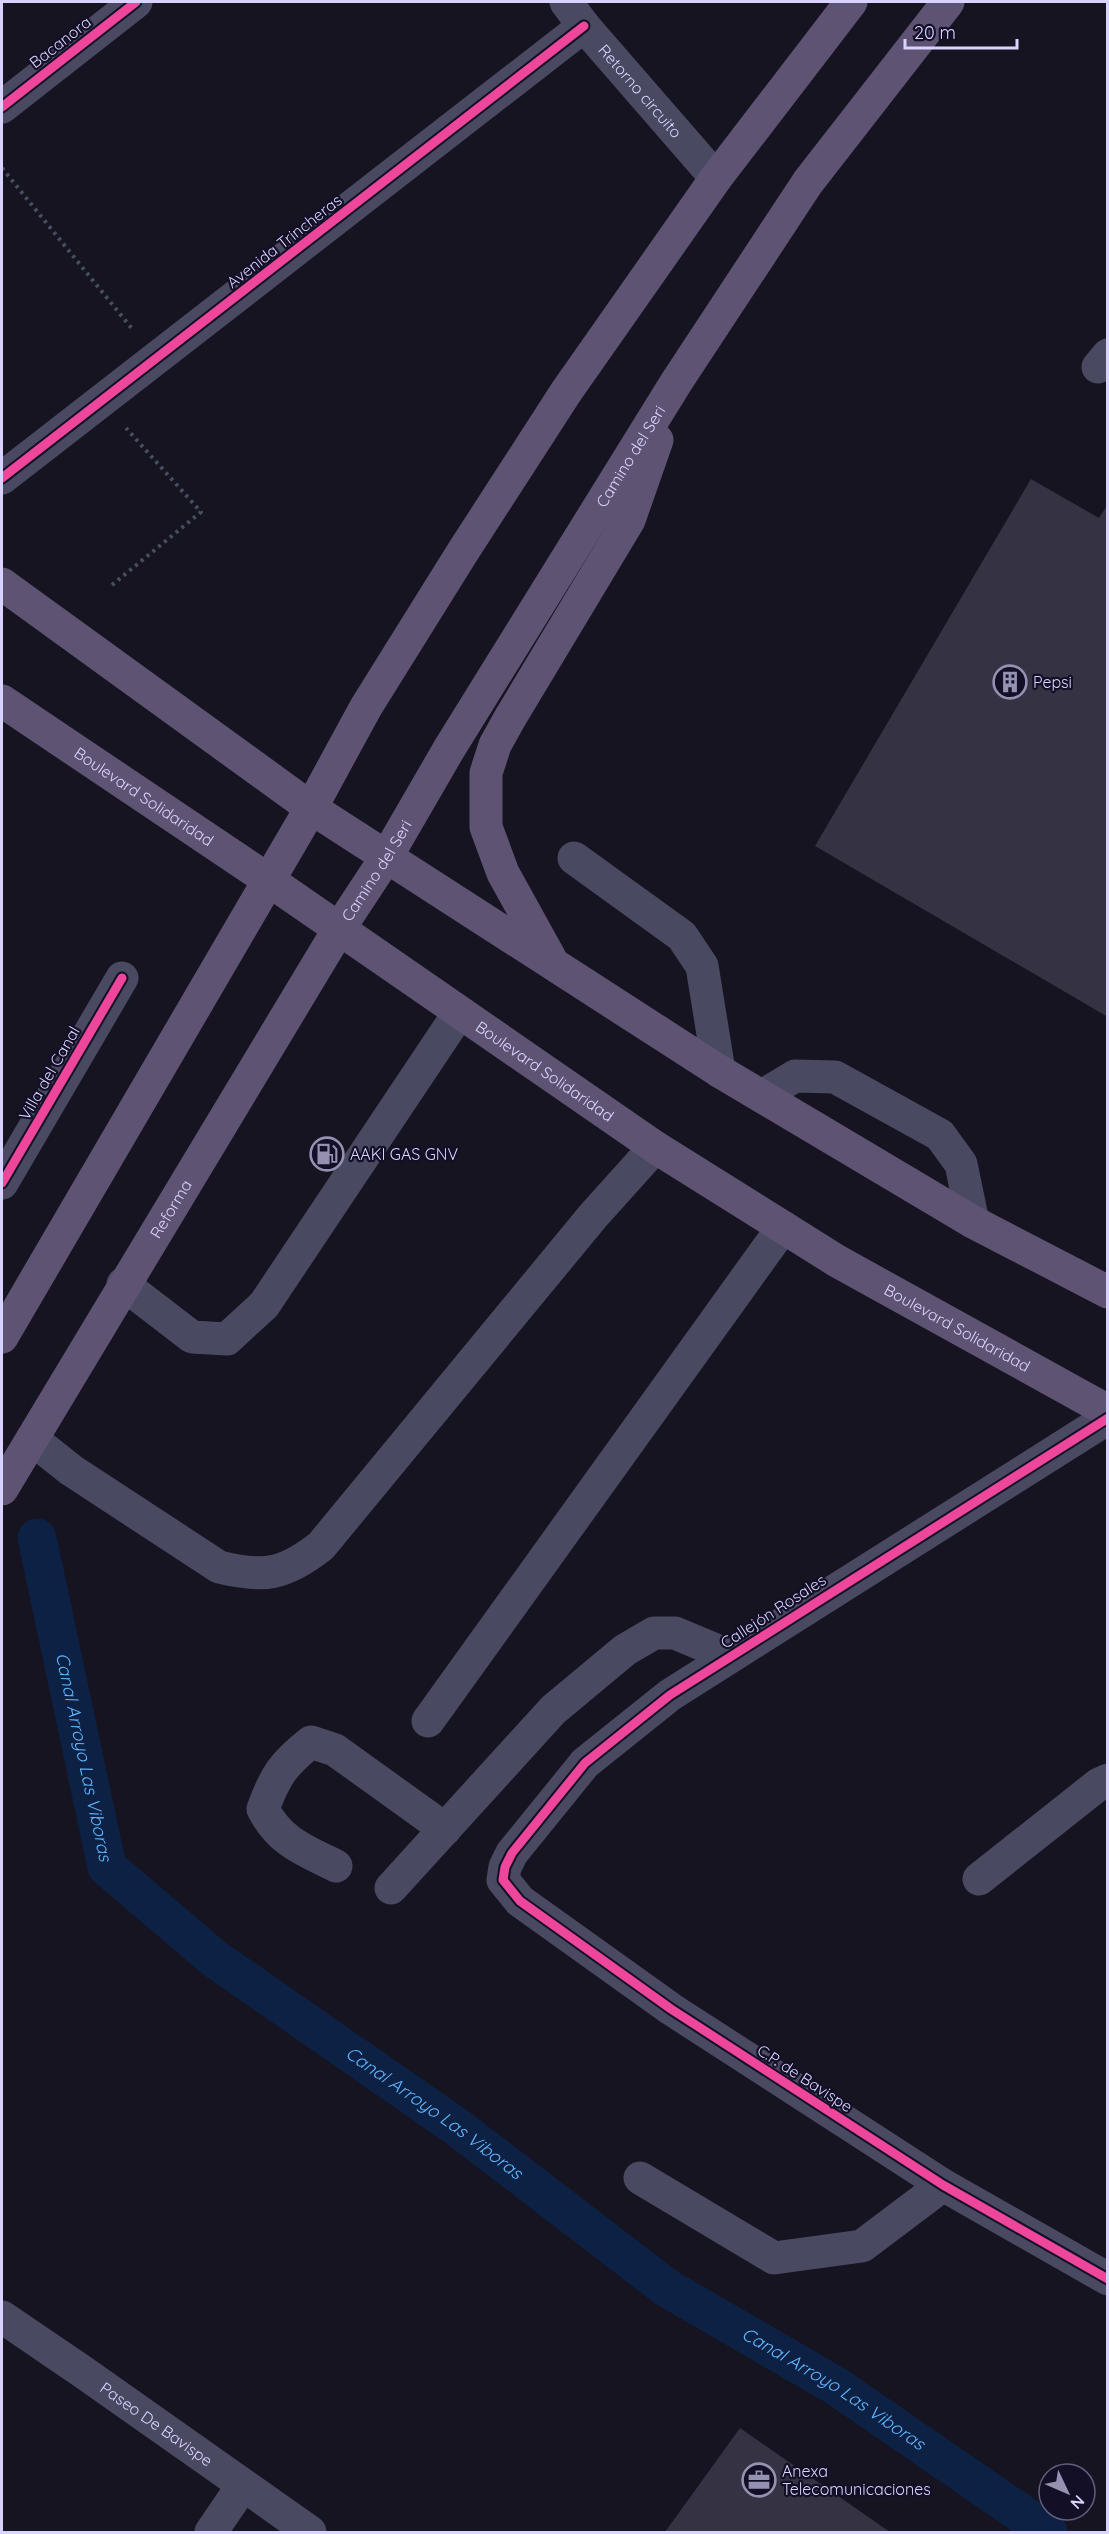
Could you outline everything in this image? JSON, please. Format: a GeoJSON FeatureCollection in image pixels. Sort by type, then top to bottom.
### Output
{"type":"FeatureCollection","features":[{"type":"Feature","properties":{"kind":"main road"},"geometry":{"type":"LineString","coordinates":[[2,1337],[311,807],[366,707],[474,533],[566,392],[716,178],[851,2]]}},
{"type":"Feature","properties":{"kind":"main road","name":"Camino del Seri"},"geometry":{"type":"LineString","coordinates":[[339,929],[387,856],[449,749],[677,381],[808,182],[948,2]]}},
{"type":"Feature","properties":{"kind":"main road"},"geometry":{"type":"LineString","coordinates":[[552,962],[503,873],[486,826],[486,773],[495,745],[510,718],[629,520],[677,381]]}},
{"type":"Feature","properties":{"kind":"main road"},"geometry":{"type":"LineString","coordinates":[[2,584],[311,807],[720,1071],[973,1222],[1107,1292]]}},
{"type":"Feature","properties":{"kind":"main road","name":"Boulevard Solidaridad"},"geometry":{"type":"LineString","coordinates":[[2,701],[267,879],[655,1148],[837,1261],[1107,1411]]}},
{"type":"Feature","properties":{"kind":"main road","name":"Reforma"},"geometry":{"type":"LineString","coordinates":[[2,1489],[123,1284],[339,929]]}},
{"type":"Feature","properties":{"kind":"street","name":"Bacanora"},"geometry":{"type":"LineString","coordinates":[[2,107],[136,2]]}},
{"type":"Feature","properties":{"kind":"street","name":"Retorno circuito"},"geometry":{"type":"LineString","coordinates":[[575,14],[716,178]]}},
{"type":"Feature","properties":{"kind":"street","name":"Avenida Trincheras"},"geometry":{"type":"LineString","coordinates":[[2,478],[101,399],[156,359],[575,14]]}},
{"type":"Feature","properties":{"kind":"street"},"geometry":{"type":"LineString","coordinates":[[574,858],[682,936],[702,966],[720,1071]]}},
{"type":"Feature","properties":{"kind":"street","name":"Villa del Canal"},"geometry":{"type":"LineString","coordinates":[[2,1183],[122,978]]}},
{"type":"Feature","properties":{"kind":"street"},"geometry":{"type":"LineString","coordinates":[[123,1284],[192,1337],[227,1339],[264,1305],[459,1013]]}},
{"type":"Feature","properties":{"kind":"street"},"geometry":{"type":"LineString","coordinates":[[762,1096],[795,1076],[835,1077],[940,1135],[961,1164],[973,1222]]}},
{"type":"Feature","properties":{"kind":"street"},"geometry":{"type":"LineString","coordinates":[[32,1439],[71,1470],[219,1567],[243,1573],[266,1573],[298,1563],[321,1546],[593,1216],[655,1148]]}},
{"type":"Feature","properties":{"kind":"street"},"geometry":{"type":"LineString","coordinates":[[428,1721],[783,1227]]}},
{"type":"Feature","properties":{"kind":"street","name":"Callejón Rosales"},"geometry":{"type":"LineString","coordinates":[[503,1880],[505,1867],[512,1853],[585,1763],[670,1695],[1107,1418]]}},
{"type":"Feature","properties":{"kind":"street"},"geometry":{"type":"LineString","coordinates":[[391,1888],[553,1710],[635,1645],[654,1633],[675,1633],[730,1656]]}},
{"type":"Feature","properties":{"kind":"street"},"geometry":{"type":"LineString","coordinates":[[336,1866],[289,1842],[272,1826],[263,1809],[273,1781],[290,1759],[311,1742],[335,1750],[445,1829]]}},
{"type":"Feature","properties":{"kind":"street"},"geometry":{"type":"LineString","coordinates":[[979,1879],[1107,1780]]}},
{"type":"Feature","properties":{"kind":"street","name":"C.P. de Bavispe"},"geometry":{"type":"LineString","coordinates":[[503,1880],[520,1901],[671,2009],[943,2186],[1107,2279]]}},
{"type":"Feature","properties":{"kind":"street"},"geometry":{"type":"LineString","coordinates":[[640,2178],[774,2258],[862,2246],[943,2186]]}},
{"type":"Feature","properties":{"kind":"street","name":"Paseo De Bavispe"},"geometry":{"type":"LineString","coordinates":[[2,2317],[310,2532]]}},
{"type":"Feature","properties":{"kind":"street"},"geometry":{"type":"LineString","coordinates":[[211,2532],[243,2485]]}},
{"type":"Feature","properties":{"kind":"path"},"geometry":{"type":"LineString","coordinates":[[2,168],[156,359]]}},
{"type":"Feature","properties":{"kind":"path"},"geometry":{"type":"LineString","coordinates":[[101,399],[201,512],[112,585]]}},
{"type":"Feature","properties":{"kind":"building","name":"Pepsi"},"geometry":{"type":"Polygon","coordinates":[[[1031,479],[1099,518],[1108,504],[1108,1017],[815,846],[1031,479]]]}},
{"type":"Feature","properties":{"kind":"building","name":"Anexa Telecomunicaciones"},"geometry":{"type":"Polygon","coordinates":[[[740,2428],[890,2532],[665,2532],[740,2428]]]}},
{"type":"Feature","properties":{"kind":"waterway","name":"Canal Arroyo Las Viboras"},"geometry":{"type":"LineString","coordinates":[[37,1538],[107,1867],[215,1959],[457,2127],[667,2288],[836,2386],[1048,2532]]}},
{"type":"Feature","properties":{"kind":"cycle path"},"geometry":{"type":"LineString","coordinates":[[2,107],[136,2]]}},
{"type":"Feature","properties":{"kind":"cycle path"},"geometry":{"type":"LineString","coordinates":[[2,478],[584,26]]}},
{"type":"Feature","properties":{"kind":"cycle path"},"geometry":{"type":"LineString","coordinates":[[2,1183],[122,978]]}},
{"type":"Feature","properties":{"kind":"cycle path"},"geometry":{"type":"LineString","coordinates":[[1108,1418],[670,1695],[585,1763],[512,1853],[505,1867],[503,1880],[520,1901],[671,2009],[943,2185],[1108,2279]]}},
{"type":"Feature","properties":{"kind":"place","name":"Pepsi"},"geometry":{"type":"Point","coordinates":[1010,682]}},
{"type":"Feature","properties":{"kind":"place","name":"AAKI GAS GNV"},"geometry":{"type":"Point","coordinates":[327,1154]}},
{"type":"Feature","properties":{"kind":"place","name":"Anexa Telecomunicaciones"},"geometry":{"type":"Point","coordinates":[759,2480]}}]}
